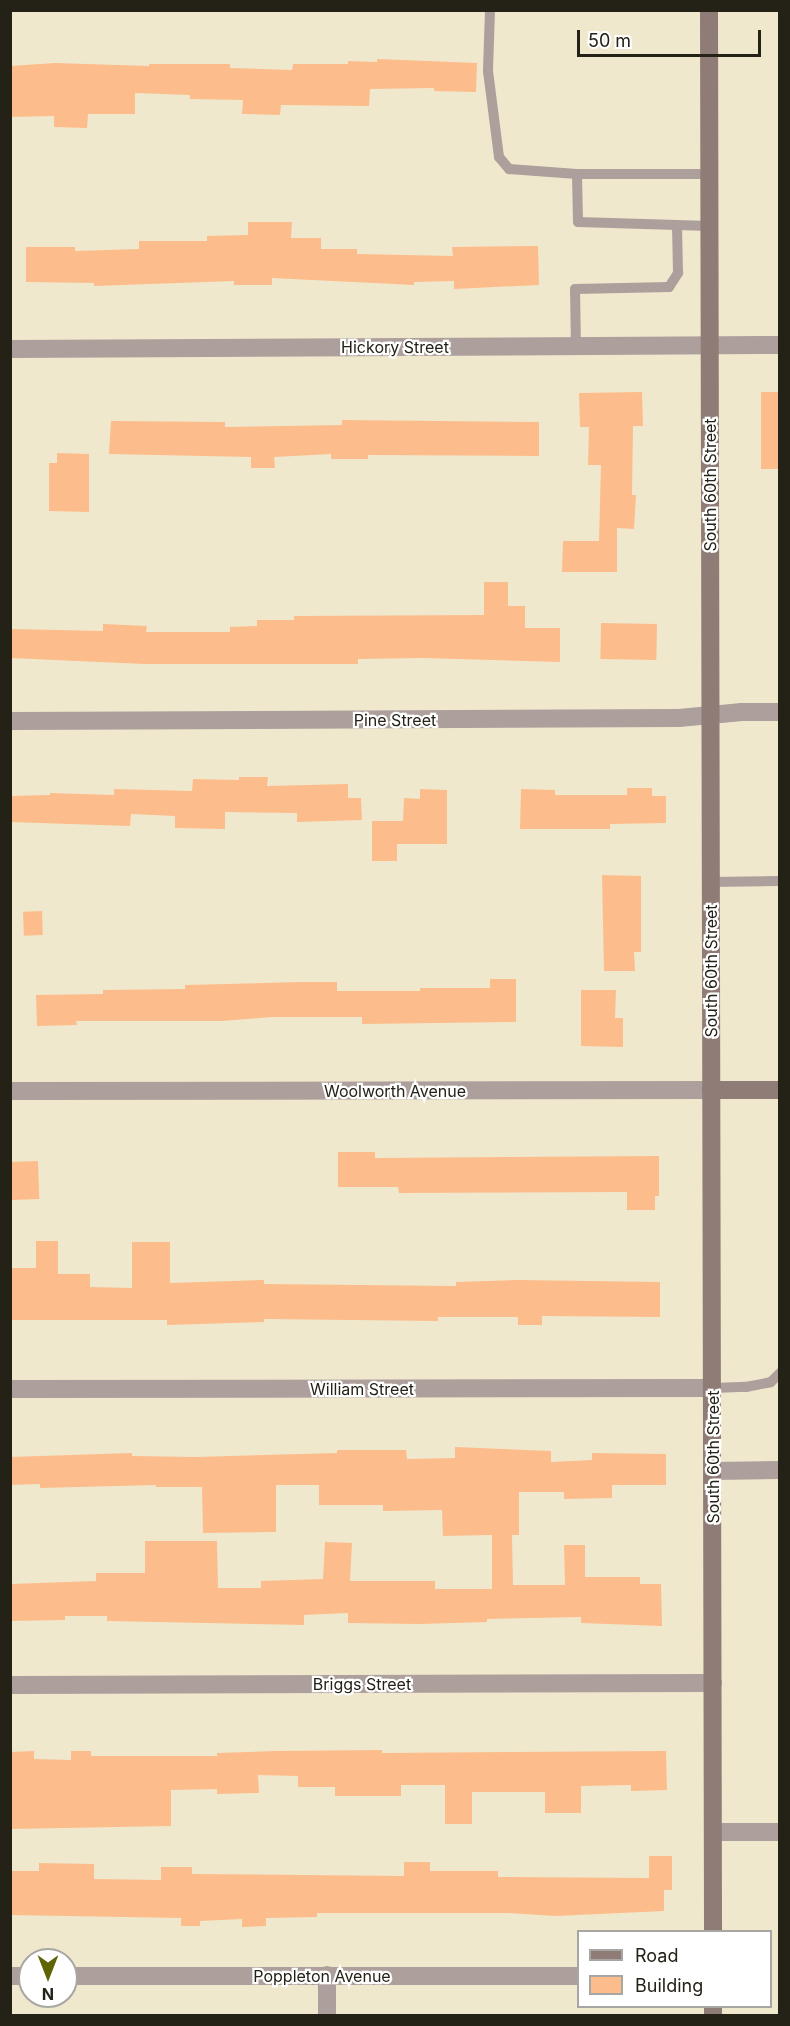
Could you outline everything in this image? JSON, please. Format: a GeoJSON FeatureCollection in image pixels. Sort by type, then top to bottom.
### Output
{"type":"FeatureCollection","features":[{"type":"Feature","properties":{"kind":"main road","name":"South 60th Street"},"geometry":{"type":"LineString","coordinates":[[710,10],[713,1930]]}},
{"type":"Feature","properties":{"kind":"main road","name":"Woolworth Avenue"},"geometry":{"type":"LineString","coordinates":[[711,1090],[780,1090]]}},
{"type":"Feature","properties":{"kind":"street","name":"Hickory Street"},"geometry":{"type":"LineString","coordinates":[[10,349],[780,345]]}},
{"type":"Feature","properties":{"kind":"street","name":"Pine Street"},"geometry":{"type":"LineString","coordinates":[[10,721],[679,718],[780,712]]}},
{"type":"Feature","properties":{"kind":"street","name":"Woolworth Avenue"},"geometry":{"type":"LineString","coordinates":[[10,1092],[711,1090]]}},
{"type":"Feature","properties":{"kind":"street","name":"William Street"},"geometry":{"type":"LineString","coordinates":[[10,1389],[713,1388]]}},
{"type":"Feature","properties":{"kind":"street"},"geometry":{"type":"LineString","coordinates":[[713,1471],[780,1470]]}},
{"type":"Feature","properties":{"kind":"street","name":"Briggs Street"},"geometry":{"type":"LineString","coordinates":[[10,1685],[713,1683]]}},
{"type":"Feature","properties":{"kind":"street"},"geometry":{"type":"LineString","coordinates":[[713,1832],[780,1832]]}},
{"type":"Feature","properties":{"kind":"street"},"geometry":{"type":"LineString","coordinates":[[327,1975],[327,2016]]}},
{"type":"Feature","properties":{"kind":"street","name":"Poppleton Avenue"},"geometry":{"type":"LineString","coordinates":[[78,1976],[577,1976]]}},
{"type":"Feature","properties":{"kind":"lane"},"geometry":{"type":"LineString","coordinates":[[490,10],[488,71],[499,157],[509,169],[577,174],[710,174]]}},
{"type":"Feature","properties":{"kind":"lane"},"geometry":{"type":"LineString","coordinates":[[577,174],[578,222],[710,226]]}},
{"type":"Feature","properties":{"kind":"lane"},"geometry":{"type":"LineString","coordinates":[[576,346],[575,289],[669,287],[678,273],[677,225]]}},
{"type":"Feature","properties":{"kind":"lane"},"geometry":{"type":"LineString","coordinates":[[711,882],[780,881]]}},
{"type":"Feature","properties":{"kind":"lane"},"geometry":{"type":"LineString","coordinates":[[713,1388],[746,1387],[771,1382],[780,1373]]}},
{"type":"Feature","properties":{"kind":"building"},"geometry":{"type":"Polygon","coordinates":[[[377,59],[477,63],[476,92],[434,91],[434,88],[370,89],[369,106],[281,105],[280,115],[242,114],[243,100],[190,99],[190,95],[135,93],[135,114],[88,114],[87,128],[54,127],[54,116],[10,117],[10,66],[55,63],[149,66],[149,64],[230,64],[230,68],[292,70],[293,64],[348,64],[348,61],[377,62],[377,59]]]}},
{"type":"Feature","properties":{"kind":"building"},"geometry":{"type":"Polygon","coordinates":[[[248,222],[292,222],[291,238],[321,238],[321,249],[357,249],[357,254],[453,256],[452,247],[538,246],[539,285],[454,289],[454,281],[414,282],[414,285],[272,278],[272,285],[234,285],[234,281],[94,286],[94,283],[26,282],[26,247],[75,247],[75,251],[139,249],[139,241],[207,241],[207,236],[248,235],[248,222]]]}},
{"type":"Feature","properties":{"kind":"building"},"geometry":{"type":"Polygon","coordinates":[[[642,392],[643,426],[633,426],[632,495],[636,495],[634,529],[617,528],[617,572],[562,572],[563,541],[599,541],[601,465],[588,465],[589,427],[580,427],[579,393],[642,392]]]}},
{"type":"Feature","properties":{"kind":"building"},"geometry":{"type":"Polygon","coordinates":[[[761,392],[780,392],[780,469],[761,469],[761,392]]]}},
{"type":"Feature","properties":{"kind":"building"},"geometry":{"type":"Polygon","coordinates":[[[342,420],[539,422],[539,456],[368,455],[368,459],[331,459],[331,454],[274,457],[275,468],[251,468],[251,457],[109,454],[111,421],[225,422],[225,427],[342,425],[342,420]]]}},
{"type":"Feature","properties":{"kind":"building"},"geometry":{"type":"Polygon","coordinates":[[[57,453],[89,454],[89,512],[49,511],[49,463],[57,463],[57,453]]]}},
{"type":"Feature","properties":{"kind":"building"},"geometry":{"type":"Polygon","coordinates":[[[484,582],[508,582],[508,606],[525,606],[525,628],[560,628],[560,662],[423,658],[358,659],[358,664],[145,664],[10,658],[10,629],[103,631],[103,624],[147,626],[146,632],[230,632],[230,627],[257,626],[257,620],[294,620],[294,616],[484,615],[484,582]]]}},
{"type":"Feature","properties":{"kind":"building"},"geometry":{"type":"Polygon","coordinates":[[[601,623],[657,624],[656,660],[600,659],[601,623]]]}},
{"type":"Feature","properties":{"kind":"building"},"geometry":{"type":"Polygon","coordinates":[[[239,777],[268,777],[267,786],[348,784],[348,798],[361,798],[362,820],[297,822],[297,813],[225,812],[225,829],[175,828],[175,816],[131,814],[130,826],[10,822],[10,796],[50,795],[50,793],[114,795],[114,789],[192,791],[193,779],[239,780],[239,777]]]}},
{"type":"Feature","properties":{"kind":"building"},"geometry":{"type":"Polygon","coordinates":[[[627,788],[652,788],[652,796],[666,796],[666,823],[610,824],[610,829],[520,829],[521,789],[555,790],[555,795],[627,795],[627,788]]]}},
{"type":"Feature","properties":{"kind":"building"},"geometry":{"type":"Polygon","coordinates":[[[420,789],[447,790],[447,844],[397,844],[397,861],[372,861],[372,821],[403,821],[404,798],[420,799],[420,789]]]}},
{"type":"Feature","properties":{"kind":"building"},"geometry":{"type":"Polygon","coordinates":[[[602,875],[641,876],[641,952],[634,952],[635,971],[604,971],[602,875]]]}},
{"type":"Feature","properties":{"kind":"building"},"geometry":{"type":"Polygon","coordinates":[[[42,911],[43,935],[24,936],[23,912],[42,911]]]}},
{"type":"Feature","properties":{"kind":"building"},"geometry":{"type":"Polygon","coordinates":[[[490,979],[516,979],[516,1022],[362,1024],[362,1017],[272,1017],[222,1021],[76,1021],[77,1025],[37,1026],[36,995],[103,994],[103,990],[185,989],[185,985],[300,982],[337,982],[337,991],[420,991],[420,988],[490,988],[490,979]]]}},
{"type":"Feature","properties":{"kind":"building"},"geometry":{"type":"Polygon","coordinates":[[[581,990],[616,990],[615,1018],[623,1018],[623,1047],[581,1046],[581,990]]]}},
{"type":"Feature","properties":{"kind":"building"},"geometry":{"type":"Polygon","coordinates":[[[338,1152],[375,1152],[375,1158],[659,1156],[659,1196],[655,1196],[655,1210],[627,1210],[627,1192],[399,1193],[398,1187],[338,1187],[338,1152]]]}},
{"type":"Feature","properties":{"kind":"building"},"geometry":{"type":"Polygon","coordinates":[[[38,1161],[39,1199],[11,1200],[10,1162],[38,1161]]]}},
{"type":"Feature","properties":{"kind":"building"},"geometry":{"type":"Polygon","coordinates":[[[36,1241],[58,1241],[58,1274],[90,1274],[90,1287],[132,1288],[132,1242],[170,1242],[170,1283],[264,1280],[264,1284],[456,1286],[456,1282],[518,1280],[660,1282],[660,1317],[542,1316],[542,1325],[518,1325],[518,1317],[438,1317],[438,1321],[264,1319],[264,1322],[167,1325],[167,1320],[10,1320],[10,1268],[36,1268],[36,1241]]]}},
{"type":"Feature","properties":{"kind":"building"},"geometry":{"type":"Polygon","coordinates":[[[455,1447],[551,1451],[551,1462],[592,1460],[592,1453],[666,1454],[666,1485],[612,1485],[612,1498],[564,1499],[564,1492],[519,1492],[519,1535],[512,1535],[513,1585],[565,1585],[564,1545],[585,1545],[585,1577],[640,1577],[640,1584],[661,1584],[662,1626],[581,1623],[581,1617],[487,1619],[487,1622],[419,1624],[348,1623],[348,1613],[304,1615],[304,1625],[107,1621],[107,1616],[65,1616],[65,1620],[10,1621],[10,1584],[96,1581],[96,1573],[145,1573],[145,1541],[217,1541],[218,1588],[261,1588],[261,1581],[323,1579],[325,1542],[352,1543],[350,1581],[435,1581],[435,1589],[492,1589],[492,1535],[443,1536],[442,1510],[383,1511],[383,1505],[319,1505],[319,1485],[276,1485],[276,1532],[203,1533],[202,1487],[156,1487],[156,1485],[40,1488],[40,1484],[10,1485],[10,1457],[132,1453],[132,1456],[195,1457],[337,1453],[337,1450],[406,1450],[407,1459],[455,1458],[455,1447]]]}},
{"type":"Feature","properties":{"kind":"building"},"geometry":{"type":"Polygon","coordinates":[[[382,1750],[382,1753],[666,1751],[667,1790],[631,1791],[631,1785],[581,1786],[581,1813],[545,1813],[545,1792],[472,1792],[472,1824],[445,1824],[445,1785],[401,1785],[401,1796],[335,1796],[335,1787],[298,1787],[298,1776],[258,1775],[259,1793],[217,1794],[217,1789],[171,1790],[171,1826],[10,1829],[10,1752],[34,1751],[34,1759],[71,1760],[71,1751],[91,1751],[91,1756],[217,1756],[217,1753],[382,1750]]]}},
{"type":"Feature","properties":{"kind":"building"},"geometry":{"type":"Polygon","coordinates":[[[649,1856],[672,1856],[672,1890],[664,1890],[664,1911],[556,1916],[506,1913],[317,1913],[317,1917],[266,1918],[266,1926],[242,1927],[242,1919],[200,1921],[200,1926],[181,1926],[181,1918],[10,1915],[10,1871],[39,1871],[39,1863],[94,1864],[94,1879],[161,1880],[161,1867],[192,1867],[192,1874],[404,1876],[404,1862],[430,1862],[430,1871],[498,1871],[498,1877],[649,1878],[649,1856]]]}}]}
